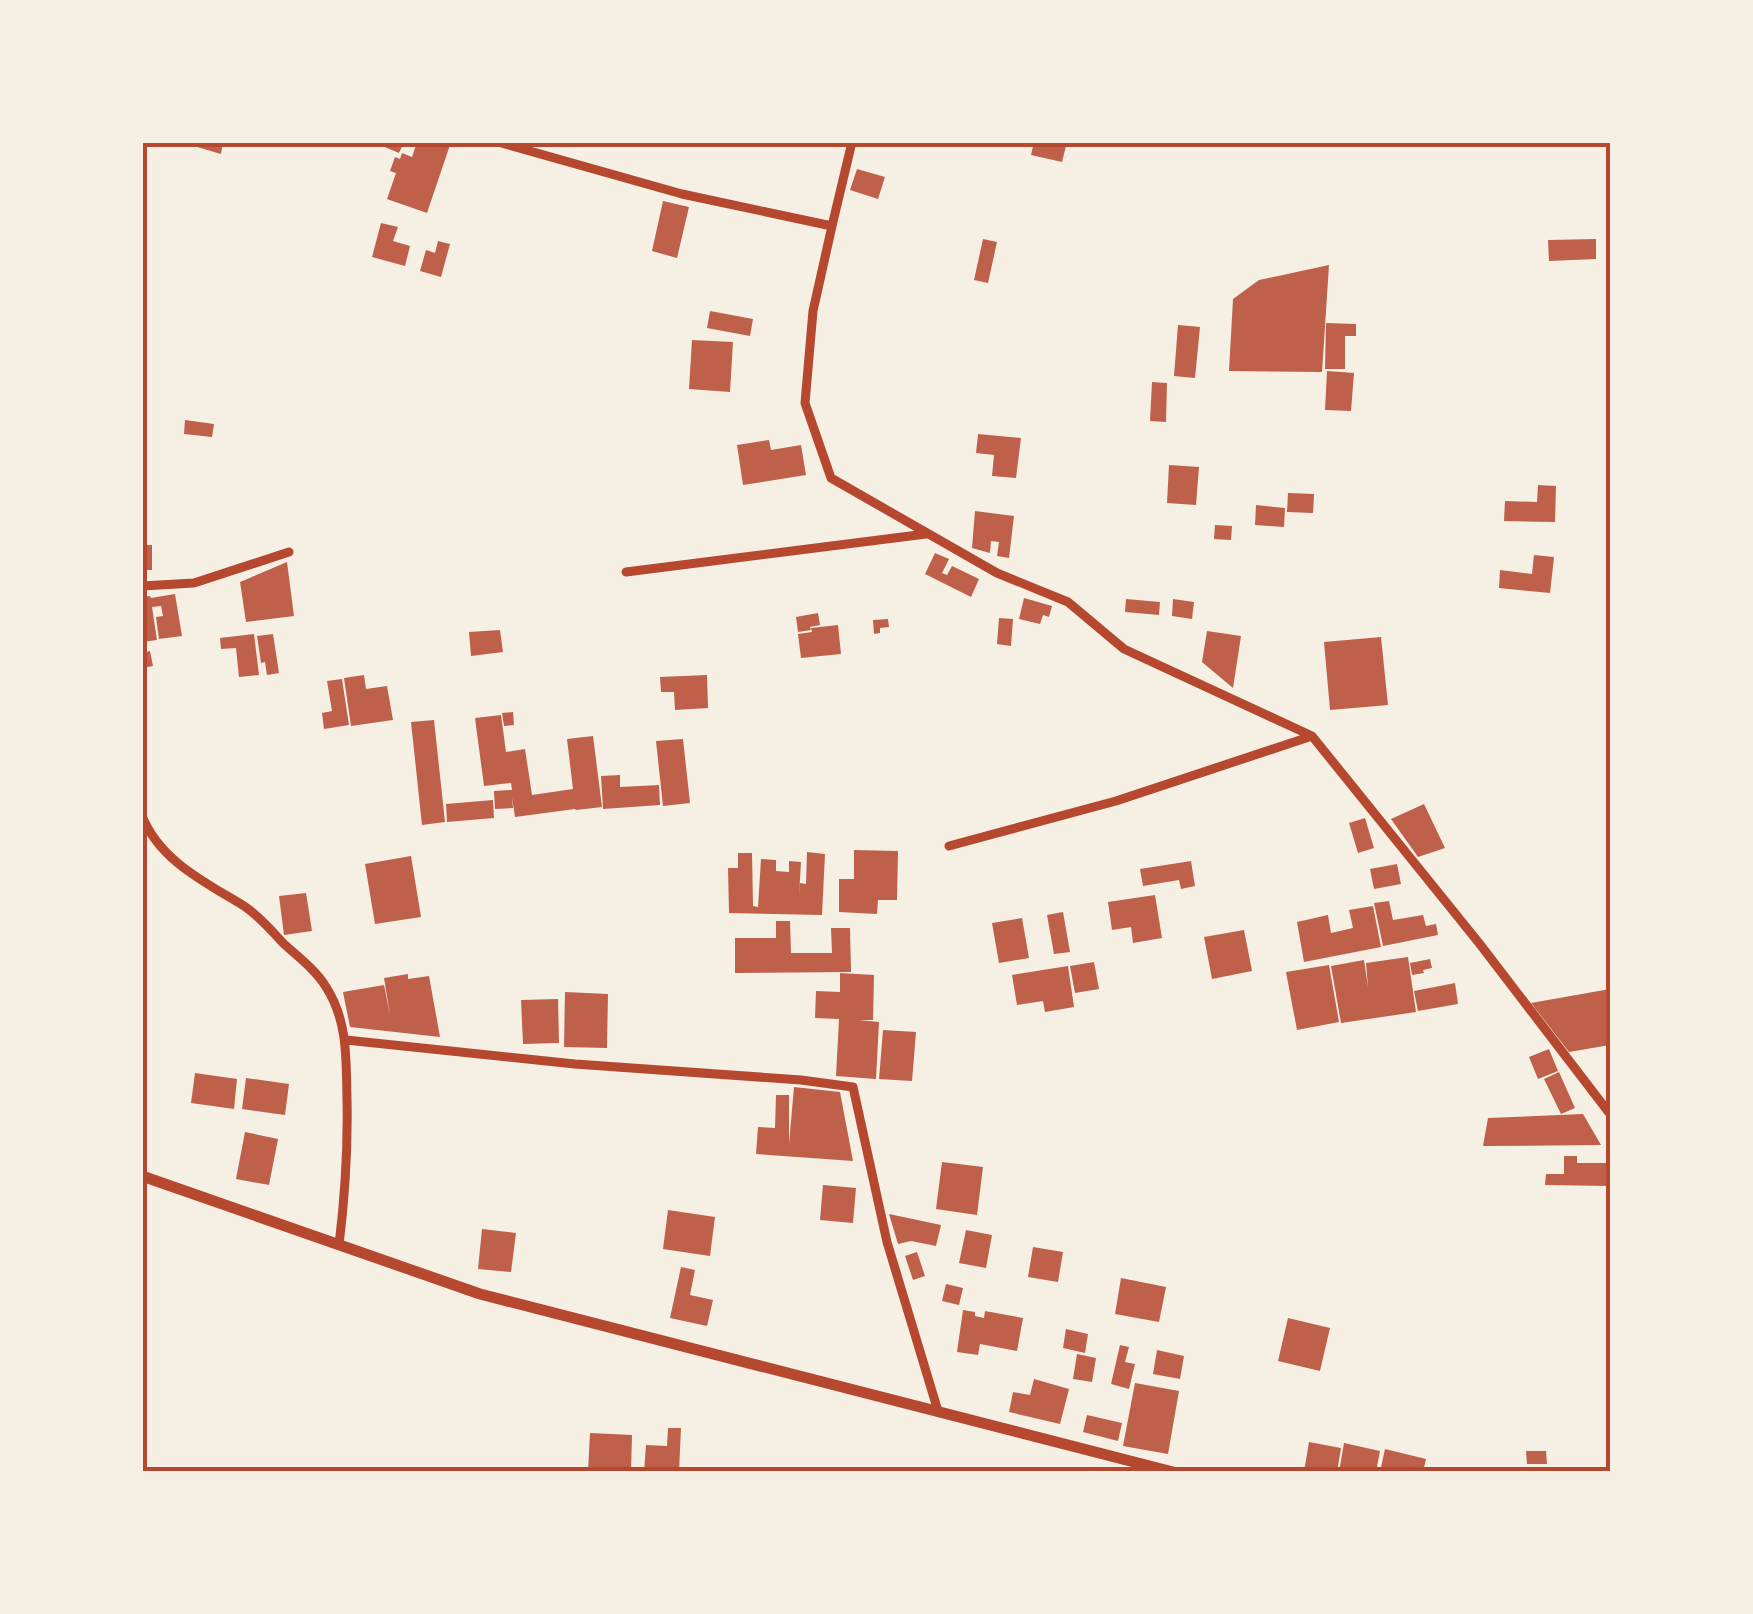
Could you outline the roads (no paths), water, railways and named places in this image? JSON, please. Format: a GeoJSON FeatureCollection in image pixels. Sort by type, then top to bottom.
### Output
{"type":"FeatureCollection","features":[{"type":"Feature","properties":{"kind":"street"},"geometry":{"type":"LineString","coordinates":[[498,142],[682,194],[832,226]]}},
{"type":"Feature","properties":{"kind":"street"},"geometry":{"type":"LineString","coordinates":[[852,142],[813,311],[805,403],[831,478],[997,573],[1068,602],[1124,649],[1312,736],[1610,1114]]}},
{"type":"Feature","properties":{"kind":"street"},"geometry":{"type":"LineString","coordinates":[[626,572],[928,534]]}},
{"type":"Feature","properties":{"kind":"street"},"geometry":{"type":"LineString","coordinates":[[142,586],[194,583],[289,552]]}},
{"type":"Feature","properties":{"kind":"street"},"geometry":{"type":"LineString","coordinates":[[949,846],[1116,801],[1312,736]]}},
{"type":"Feature","properties":{"kind":"street"},"geometry":{"type":"LineString","coordinates":[[142,816],[167,855],[252,911],[325,984],[339,1012],[346,1040],[347,1157],[339,1245]]}},
{"type":"Feature","properties":{"kind":"street"},"geometry":{"type":"LineString","coordinates":[[346,1040],[852,1087],[887,1242],[938,1411]]}},
{"type":"Feature","properties":{"kind":"street"},"geometry":{"type":"LineString","coordinates":[[142,1176],[480,1294],[1169,1471]]}}]}
